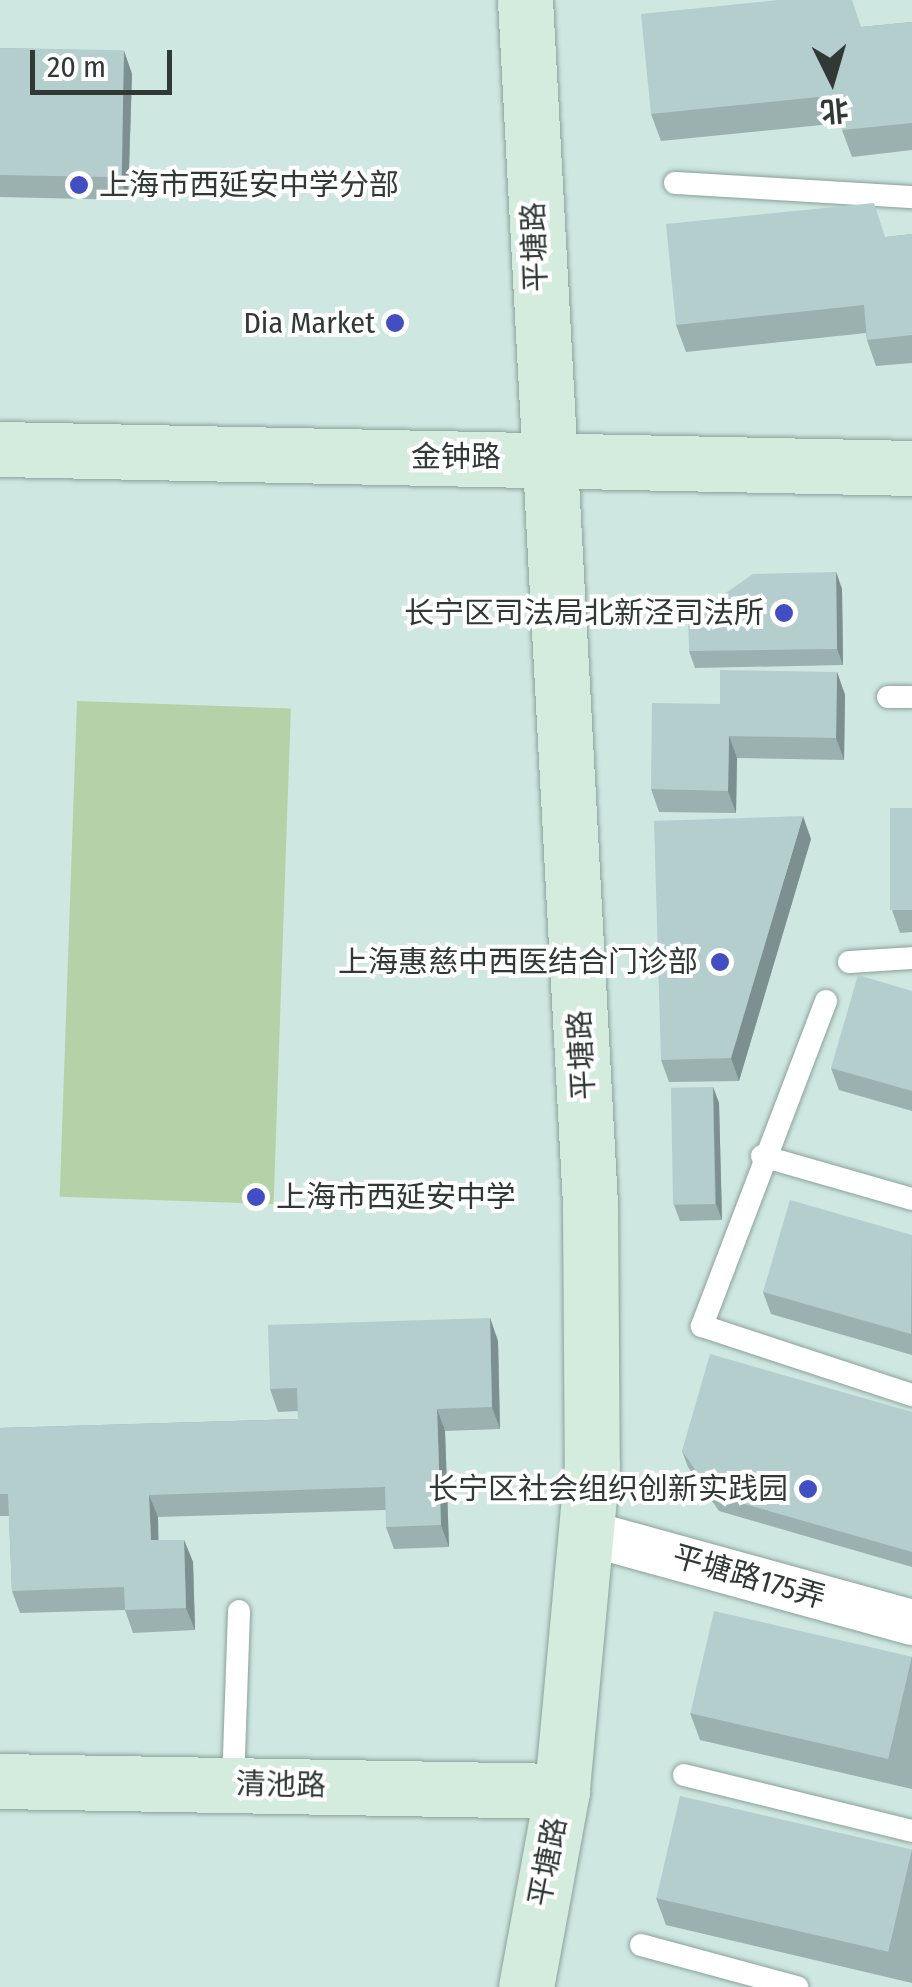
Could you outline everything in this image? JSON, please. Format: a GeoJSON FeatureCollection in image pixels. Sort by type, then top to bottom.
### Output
{"type":"FeatureCollection","features":[{"type":"Feature","properties":{"kind":"street","name":"平塘路"},"geometry":{"type":"LineString","coordinates":[[525,0],[590,1206],[592,1465],[562,1790],[526,1987]]}},
{"type":"Feature","properties":{"kind":"street","name":"金钟路"},"geometry":{"type":"LineString","coordinates":[[0,449],[548,457],[912,468]]}},
{"type":"Feature","properties":{"kind":"street","name":"平塘路175弄"},"geometry":{"type":"LineString","coordinates":[[586,1532],[912,1622]]}},
{"type":"Feature","properties":{"kind":"street","name":"清池路"},"geometry":{"type":"LineString","coordinates":[[0,1781],[562,1790]]}},
{"type":"Feature","properties":{"kind":"lane"},"geometry":{"type":"LineString","coordinates":[[676,183],[912,197]]}},
{"type":"Feature","properties":{"kind":"lane"},"geometry":{"type":"LineString","coordinates":[[888,697],[912,697]]}},
{"type":"Feature","properties":{"kind":"lane"},"geometry":{"type":"LineString","coordinates":[[849,962],[912,958]]}},
{"type":"Feature","properties":{"kind":"lane"},"geometry":{"type":"LineString","coordinates":[[826,1000],[762,1156],[702,1326],[912,1395]]}},
{"type":"Feature","properties":{"kind":"lane"},"geometry":{"type":"LineString","coordinates":[[762,1156],[912,1199]]}},
{"type":"Feature","properties":{"kind":"lane"},"geometry":{"type":"LineString","coordinates":[[233,1784],[239,1611]]}},
{"type":"Feature","properties":{"kind":"lane"},"geometry":{"type":"LineString","coordinates":[[684,1775],[912,1831]]}},
{"type":"Feature","properties":{"kind":"lane"},"geometry":{"type":"LineString","coordinates":[[640,1945],[797,1987]]}},
{"type":"Feature","properties":{"kind":"green space"},"geometry":{"type":"Polygon","coordinates":[[[77,701],[291,708],[274,1204],[60,1197],[77,701]]]}},
{"type":"Feature","properties":{"kind":"building"},"geometry":{"type":"Polygon","coordinates":[[[778,0],[852,0],[861,27],[912,22],[912,123],[842,130],[838,95],[651,114],[641,14],[778,0]]]}},
{"type":"Feature","properties":{"kind":"building"},"geometry":{"type":"Polygon","coordinates":[[[0,48],[124,50],[122,177],[0,175],[0,48]]]}},
{"type":"Feature","properties":{"kind":"building"},"geometry":{"type":"Polygon","coordinates":[[[874,203],[885,237],[912,234],[912,335],[867,340],[864,305],[676,325],[666,224],[874,203]]]}},
{"type":"Feature","properties":{"kind":"building","name":"长宁区司法局北新泾司法所"},"geometry":{"type":"Polygon","coordinates":[[[836,572],[837,649],[689,651],[688,619],[753,574],[836,572]]]}},
{"type":"Feature","properties":{"kind":"building"},"geometry":{"type":"Polygon","coordinates":[[[720,670],[837,672],[836,738],[729,736],[728,791],[651,789],[652,703],[720,704],[720,670]]]}},
{"type":"Feature","properties":{"kind":"building"},"geometry":{"type":"Polygon","coordinates":[[[890,808],[912,808],[912,910],[890,910],[890,808]]]}},
{"type":"Feature","properties":{"kind":"building","name":"上海惠慈中西医结合门诊部"},"geometry":{"type":"Polygon","coordinates":[[[803,816],[731,1058],[661,1060],[654,821],[803,816]]]}},
{"type":"Feature","properties":{"kind":"building"},"geometry":{"type":"Polygon","coordinates":[[[858,975],[912,991],[912,1091],[831,1068],[858,975]]]}},
{"type":"Feature","properties":{"kind":"building"},"geometry":{"type":"Polygon","coordinates":[[[713,1087],[715,1204],[673,1205],[671,1088],[713,1087]]]}},
{"type":"Feature","properties":{"kind":"building"},"geometry":{"type":"Polygon","coordinates":[[[790,1200],[912,1235],[911,1334],[763,1292],[790,1200]]]}},
{"type":"Feature","properties":{"kind":"building"},"geometry":{"type":"Polygon","coordinates":[[[490,1318],[492,1407],[437,1409],[441,1525],[386,1527],[385,1487],[149,1495],[151,1540],[184,1540],[186,1608],[125,1610],[124,1587],[12,1591],[8,1494],[0,1494],[0,1428],[298,1419],[297,1388],[270,1389],[268,1325],[490,1318]]]}},
{"type":"Feature","properties":{"kind":"building","name":"长宁区社会组织创新实践园"},"geometry":{"type":"Polygon","coordinates":[[[710,1354],[912,1412],[912,1552],[713,1495],[682,1451],[710,1354]]]}},
{"type":"Feature","properties":{"kind":"building"},"geometry":{"type":"Polygon","coordinates":[[[714,1611],[912,1657],[888,1759],[690,1713],[714,1611]]]}},
{"type":"Feature","properties":{"kind":"building"},"geometry":{"type":"Polygon","coordinates":[[[680,1796],[912,1850],[888,1952],[656,1898],[680,1796]]]}},
{"type":"Feature","properties":{"kind":"place","name":"上海市西延安中学分部"},"geometry":{"type":"Point","coordinates":[79,185]}},
{"type":"Feature","properties":{"kind":"place","name":"Dia Market"},"geometry":{"type":"Point","coordinates":[395,323]}},
{"type":"Feature","properties":{"kind":"place","name":"长宁区司法局北新泾司法所"},"geometry":{"type":"Point","coordinates":[784,613]}},
{"type":"Feature","properties":{"kind":"place","name":"上海惠慈中西医结合门诊部"},"geometry":{"type":"Point","coordinates":[720,962]}},
{"type":"Feature","properties":{"kind":"place","name":"上海市西延安中学"},"geometry":{"type":"Point","coordinates":[256,1197]}},
{"type":"Feature","properties":{"kind":"place","name":"长宁区社会组织创新实践园"},"geometry":{"type":"Point","coordinates":[808,1489]}}]}
